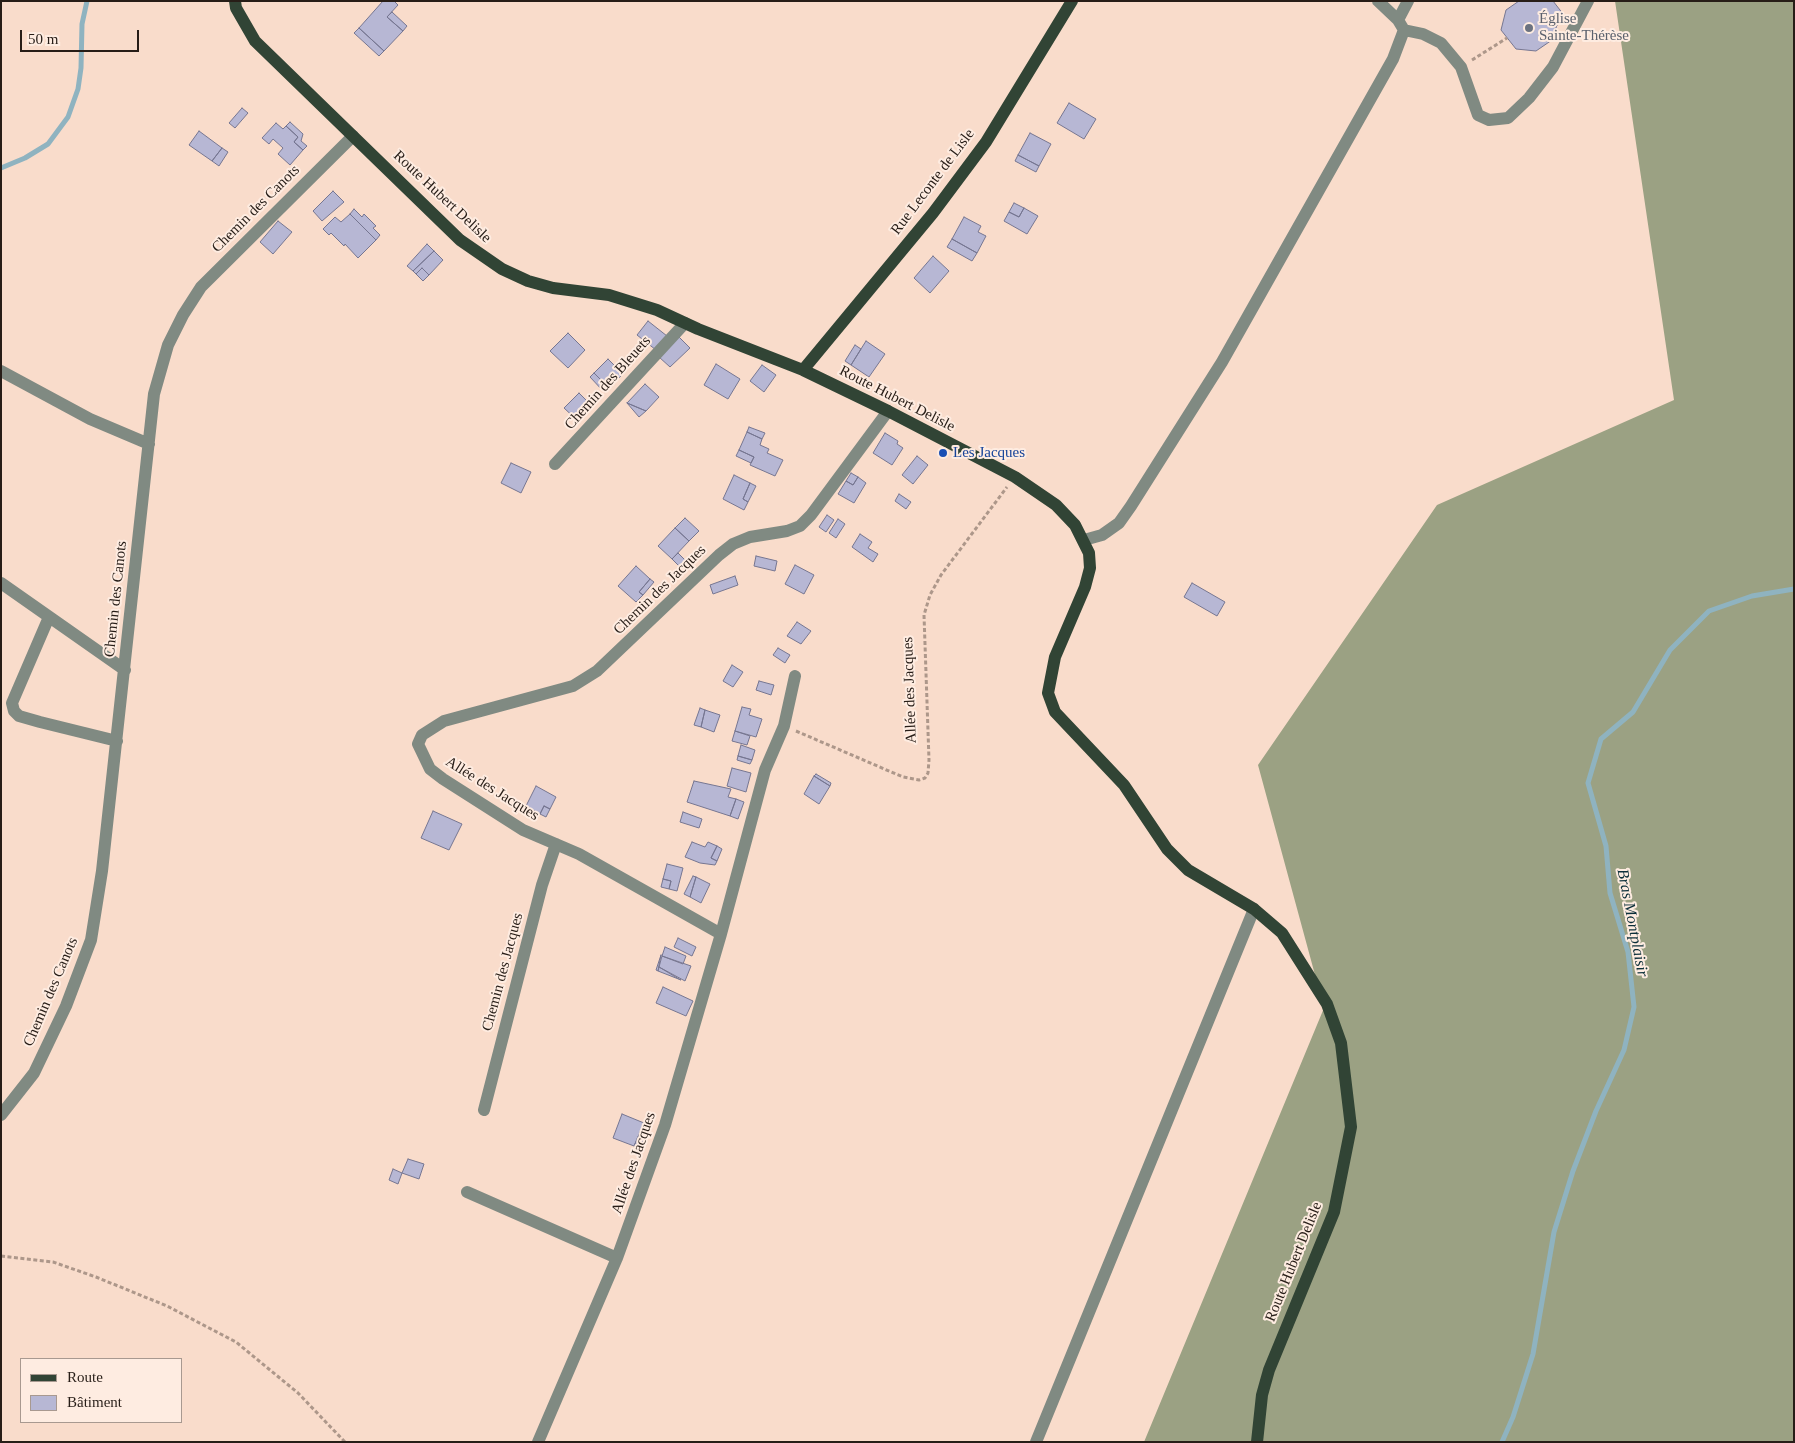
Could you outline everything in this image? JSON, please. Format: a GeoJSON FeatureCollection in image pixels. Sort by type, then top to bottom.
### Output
{"type":"FeatureCollection","features":[{"type":"Feature","properties":{"kind":"main road","name":"Route Hubert Delisle"},"geometry":{"type":"LineString","coordinates":[[235,1],[236,8],[255,41],[460,240],[502,269],[528,281],[553,288],[609,295],[634,302],[803,370],[888,411],[1014,477],[1056,505],[1075,525],[1089,553],[1090,568],[1085,587],[1055,657],[1048,693],[1055,712],[1124,785],[1166,849],[1188,870],[1254,909],[1282,933],[1327,1004],[1341,1043],[1351,1127],[1334,1212],[1269,1370],[1262,1395],[1257,1442]]}},
{"type":"Feature","properties":{"kind":"main road","name":"Rue Leconte de Lisle"},"geometry":{"type":"LineString","coordinates":[[803,370],[933,213],[986,142],[1072,1]]}},
{"type":"Feature","properties":{"kind":"street"},"geometry":{"type":"LineString","coordinates":[[1378,1],[1401,25],[1441,43],[1461,68],[1478,115],[1489,120],[1508,118],[1529,98],[1553,67],[1588,1]]}},
{"type":"Feature","properties":{"kind":"street"},"geometry":{"type":"LineString","coordinates":[[1084,540],[1102,535],[1118,523],[1222,362],[1393,60],[1408,1]]}},
{"type":"Feature","properties":{"kind":"street","name":"Chemin des Canots"},"geometry":{"type":"LineString","coordinates":[[1,1115],[34,1073],[66,1006],[91,940],[102,871],[117,741],[154,394],[168,345],[183,314],[196,294],[353,136]]}},
{"type":"Feature","properties":{"kind":"street","name":"Chemin des Bleuets"},"geometry":{"type":"LineString","coordinates":[[555,464],[685,323]]}},
{"type":"Feature","properties":{"kind":"street"},"geometry":{"type":"LineString","coordinates":[[1,371],[90,420],[149,444]]}},
{"type":"Feature","properties":{"kind":"street","name":"Chemin des Jacques"},"geometry":{"type":"LineString","coordinates":[[418,744],[422,735],[444,721],[573,686],[597,671],[733,544],[750,537],[787,531],[800,526],[811,515],[888,411]]}},
{"type":"Feature","properties":{"kind":"street"},"geometry":{"type":"LineString","coordinates":[[1,583],[125,670]]}},
{"type":"Feature","properties":{"kind":"street"},"geometry":{"type":"LineString","coordinates":[[49,617],[12,704],[14,711],[19,716],[117,741]]}},
{"type":"Feature","properties":{"kind":"street","name":"Allée des Jacques"},"geometry":{"type":"LineString","coordinates":[[538,1442],[617,1258],[665,1125],[721,934],[765,770],[784,726],[795,676]]}},
{"type":"Feature","properties":{"kind":"street","name":"Allée des Jacques"},"geometry":{"type":"LineString","coordinates":[[418,744],[430,769],[523,830],[579,854],[721,934]]}},
{"type":"Feature","properties":{"kind":"street","name":"Chemin des Jacques"},"geometry":{"type":"LineString","coordinates":[[484,1110],[542,884],[556,844]]}},
{"type":"Feature","properties":{"kind":"street"},"geometry":{"type":"LineString","coordinates":[[1036,1442],[1254,909]]}},
{"type":"Feature","properties":{"kind":"street"},"geometry":{"type":"LineString","coordinates":[[467,1192],[617,1258]]}},
{"type":"Feature","properties":{"kind":"path"},"geometry":{"type":"LineString","coordinates":[[1461,68],[1507,38]]}},
{"type":"Feature","properties":{"kind":"path","name":"Allée des Jacques"},"geometry":{"type":"LineString","coordinates":[[784,726],[903,777],[918,780],[925,778],[928,773],[929,760],[923,655],[924,615],[930,596],[941,575],[1014,477]]}},
{"type":"Feature","properties":{"kind":"path"},"geometry":{"type":"LineString","coordinates":[[1,1256],[53,1262],[88,1274],[167,1306],[236,1342],[298,1393],[345,1442]]}},
{"type":"Feature","properties":{"kind":"green space"},"geometry":{"type":"Polygon","coordinates":[[[1615,1],[1794,1],[1794,1442],[1144,1442],[1324,1008],[1258,765],[1437,505],[1674,400],[1615,1]]]}},
{"type":"Feature","properties":{"kind":"building"},"geometry":{"type":"Polygon","coordinates":[[[383,1],[394,1],[398,5],[387,17],[403,31],[384,51],[359,28],[383,1]]]}},
{"type":"Feature","properties":{"kind":"building","name":"Église Sainte-Thérèse"},"geometry":{"type":"Polygon","coordinates":[[[1519,1],[1553,1],[1567,19],[1557,25],[1552,40],[1536,51],[1516,49],[1501,30],[1506,10],[1519,1]]]}},
{"type":"Feature","properties":{"kind":"building"},"geometry":{"type":"Polygon","coordinates":[[[392,12],[407,26],[403,31],[387,17],[392,12]]]}},
{"type":"Feature","properties":{"kind":"building"},"geometry":{"type":"Polygon","coordinates":[[[359,28],[384,51],[379,56],[354,33],[359,28]]]}},
{"type":"Feature","properties":{"kind":"building"},"geometry":{"type":"Polygon","coordinates":[[[1069,103],[1096,119],[1084,139],[1057,123],[1069,103]]]}},
{"type":"Feature","properties":{"kind":"building"},"geometry":{"type":"Polygon","coordinates":[[[242,108],[248,113],[235,128],[229,123],[242,108]]]}},
{"type":"Feature","properties":{"kind":"building"},"geometry":{"type":"Polygon","coordinates":[[[290,122],[303,134],[301,141],[307,146],[303,150],[294,142],[298,137],[286,126],[290,122]]]}},
{"type":"Feature","properties":{"kind":"building"},"geometry":{"type":"Polygon","coordinates":[[[276,123],[283,129],[286,126],[298,137],[294,142],[303,150],[290,165],[278,154],[283,148],[273,139],[269,144],[262,138],[276,123]]]}},
{"type":"Feature","properties":{"kind":"building"},"geometry":{"type":"Polygon","coordinates":[[[199,131],[222,148],[212,161],[189,145],[199,131]]]}},
{"type":"Feature","properties":{"kind":"building"},"geometry":{"type":"Polygon","coordinates":[[[1030,133],[1051,144],[1039,166],[1018,155],[1030,133]]]}},
{"type":"Feature","properties":{"kind":"building"},"geometry":{"type":"Polygon","coordinates":[[[222,148],[228,152],[219,166],[212,161],[222,148]]]}},
{"type":"Feature","properties":{"kind":"building"},"geometry":{"type":"Polygon","coordinates":[[[1018,155],[1039,166],[1036,172],[1015,161],[1018,155]]]}},
{"type":"Feature","properties":{"kind":"building"},"geometry":{"type":"Polygon","coordinates":[[[333,191],[344,202],[322,221],[313,211],[333,191]]]}},
{"type":"Feature","properties":{"kind":"building"},"geometry":{"type":"Polygon","coordinates":[[[1014,203],[1024,208],[1019,217],[1009,212],[1014,203]]]}},
{"type":"Feature","properties":{"kind":"building"},"geometry":{"type":"Polygon","coordinates":[[[1024,208],[1038,216],[1027,234],[1004,221],[1009,212],[1019,217],[1024,208]]]}},
{"type":"Feature","properties":{"kind":"building"},"geometry":{"type":"Polygon","coordinates":[[[354,209],[362,217],[364,214],[376,226],[373,228],[380,235],[376,240],[350,214],[354,209]]]}},
{"type":"Feature","properties":{"kind":"building"},"geometry":{"type":"Polygon","coordinates":[[[350,214],[376,240],[358,258],[345,244],[344,246],[331,233],[329,235],[323,229],[335,217],[341,222],[350,214]]]}},
{"type":"Feature","properties":{"kind":"building"},"geometry":{"type":"Polygon","coordinates":[[[964,217],[981,226],[978,232],[986,236],[977,253],[952,239],[964,217]]]}},
{"type":"Feature","properties":{"kind":"building"},"geometry":{"type":"Polygon","coordinates":[[[278,221],[292,232],[273,254],[260,242],[278,221]]]}},
{"type":"Feature","properties":{"kind":"building"},"geometry":{"type":"Polygon","coordinates":[[[952,239],[977,253],[972,261],[947,247],[952,239]]]}},
{"type":"Feature","properties":{"kind":"building"},"geometry":{"type":"Polygon","coordinates":[[[427,244],[434,251],[413,271],[407,266],[427,244]]]}},
{"type":"Feature","properties":{"kind":"building"},"geometry":{"type":"Polygon","coordinates":[[[434,251],[443,260],[429,275],[422,268],[416,274],[413,271],[434,251]]]}},
{"type":"Feature","properties":{"kind":"building"},"geometry":{"type":"Polygon","coordinates":[[[933,256],[949,271],[930,293],[914,278],[933,256]]]}},
{"type":"Feature","properties":{"kind":"building"},"geometry":{"type":"Polygon","coordinates":[[[422,268],[429,275],[423,281],[416,274],[422,268]]]}},
{"type":"Feature","properties":{"kind":"building"},"geometry":{"type":"Polygon","coordinates":[[[648,321],[667,336],[656,350],[637,335],[648,321]]]}},
{"type":"Feature","properties":{"kind":"building"},"geometry":{"type":"Polygon","coordinates":[[[568,333],[585,350],[568,368],[550,351],[568,333]]]}},
{"type":"Feature","properties":{"kind":"building"},"geometry":{"type":"Polygon","coordinates":[[[679,337],[690,348],[670,367],[659,357],[679,337]]]}},
{"type":"Feature","properties":{"kind":"building"},"geometry":{"type":"Polygon","coordinates":[[[866,341],[885,354],[869,377],[851,365],[866,341]]]}},
{"type":"Feature","properties":{"kind":"building"},"geometry":{"type":"Polygon","coordinates":[[[855,345],[861,349],[851,365],[845,361],[855,345]]]}},
{"type":"Feature","properties":{"kind":"building"},"geometry":{"type":"Polygon","coordinates":[[[608,359],[623,374],[609,388],[594,373],[608,359]]]}},
{"type":"Feature","properties":{"kind":"building"},"geometry":{"type":"Polygon","coordinates":[[[716,364],[740,379],[728,399],[704,385],[716,364]]]}},
{"type":"Feature","properties":{"kind":"building"},"geometry":{"type":"Polygon","coordinates":[[[762,365],[776,375],[764,392],[750,381],[762,365]]]}},
{"type":"Feature","properties":{"kind":"building"},"geometry":{"type":"Polygon","coordinates":[[[594,373],[609,388],[604,392],[590,377],[594,373]]]}},
{"type":"Feature","properties":{"kind":"building"},"geometry":{"type":"Polygon","coordinates":[[[645,384],[659,397],[646,411],[627,403],[645,384]]]}},
{"type":"Feature","properties":{"kind":"building"},"geometry":{"type":"Polygon","coordinates":[[[579,393],[593,407],[578,421],[564,408],[579,393]]]}},
{"type":"Feature","properties":{"kind":"building"},"geometry":{"type":"Polygon","coordinates":[[[627,403],[646,411],[639,417],[627,403]]]}},
{"type":"Feature","properties":{"kind":"building"},"geometry":{"type":"Polygon","coordinates":[[[749,427],[765,433],[762,439],[747,432],[749,427]]]}},
{"type":"Feature","properties":{"kind":"building"},"geometry":{"type":"Polygon","coordinates":[[[747,432],[762,439],[760,445],[769,449],[767,453],[783,460],[775,476],[750,465],[754,457],[739,450],[747,432]]]}},
{"type":"Feature","properties":{"kind":"building"},"geometry":{"type":"Polygon","coordinates":[[[885,433],[898,441],[897,444],[903,448],[892,465],[873,453],[885,433]]]}},
{"type":"Feature","properties":{"kind":"building"},"geometry":{"type":"Polygon","coordinates":[[[739,450],[754,457],[751,463],[736,456],[739,450]]]}},
{"type":"Feature","properties":{"kind":"building"},"geometry":{"type":"Polygon","coordinates":[[[917,456],[928,465],[913,484],[902,475],[917,456]]]}},
{"type":"Feature","properties":{"kind":"building"},"geometry":{"type":"Polygon","coordinates":[[[511,463],[531,472],[521,493],[501,483],[511,463]]]}},
{"type":"Feature","properties":{"kind":"building"},"geometry":{"type":"Polygon","coordinates":[[[851,473],[858,477],[853,485],[846,481],[851,473]]]}},
{"type":"Feature","properties":{"kind":"building"},"geometry":{"type":"Polygon","coordinates":[[[734,475],[750,483],[743,499],[748,502],[744,510],[723,499],[734,475]]]}},
{"type":"Feature","properties":{"kind":"building"},"geometry":{"type":"Polygon","coordinates":[[[858,477],[866,483],[854,503],[838,494],[846,481],[853,485],[858,477]]]}},
{"type":"Feature","properties":{"kind":"building"},"geometry":{"type":"Polygon","coordinates":[[[750,483],[756,486],[748,502],[743,499],[750,483]]]}},
{"type":"Feature","properties":{"kind":"building"},"geometry":{"type":"Polygon","coordinates":[[[899,494],[911,502],[906,509],[895,501],[899,494]]]}},
{"type":"Feature","properties":{"kind":"building"},"geometry":{"type":"Polygon","coordinates":[[[827,515],[834,520],[826,532],[819,527],[827,515]]]}},
{"type":"Feature","properties":{"kind":"building"},"geometry":{"type":"Polygon","coordinates":[[[685,518],[699,531],[689,541],[675,528],[685,518]]]}},
{"type":"Feature","properties":{"kind":"building"},"geometry":{"type":"Polygon","coordinates":[[[838,519],[845,524],[836,538],[829,533],[838,519]]]}},
{"type":"Feature","properties":{"kind":"building"},"geometry":{"type":"Polygon","coordinates":[[[675,528],[689,541],[672,559],[658,546],[675,528]]]}},
{"type":"Feature","properties":{"kind":"building"},"geometry":{"type":"Polygon","coordinates":[[[860,534],[872,542],[868,548],[878,554],[873,562],[852,547],[860,534]]]}},
{"type":"Feature","properties":{"kind":"building"},"geometry":{"type":"Polygon","coordinates":[[[678,553],[686,561],[680,567],[672,559],[678,553]]]}},
{"type":"Feature","properties":{"kind":"building"},"geometry":{"type":"Polygon","coordinates":[[[756,556],[777,561],[775,571],[754,566],[756,556]]]}},
{"type":"Feature","properties":{"kind":"building"},"geometry":{"type":"Polygon","coordinates":[[[795,565],[814,575],[804,594],[785,584],[795,565]]]}},
{"type":"Feature","properties":{"kind":"building"},"geometry":{"type":"Polygon","coordinates":[[[636,566],[650,579],[639,592],[643,595],[636,602],[618,586],[636,566]]]}},
{"type":"Feature","properties":{"kind":"building"},"geometry":{"type":"Polygon","coordinates":[[[735,576],[738,585],[713,594],[710,585],[735,576]]]}},
{"type":"Feature","properties":{"kind":"building"},"geometry":{"type":"Polygon","coordinates":[[[650,579],[654,582],[643,595],[639,592],[650,579]]]}},
{"type":"Feature","properties":{"kind":"building"},"geometry":{"type":"Polygon","coordinates":[[[1192,583],[1225,602],[1217,616],[1184,597],[1192,583]]]}},
{"type":"Feature","properties":{"kind":"building"},"geometry":{"type":"Polygon","coordinates":[[[797,622],[811,631],[801,644],[787,636],[797,622]]]}},
{"type":"Feature","properties":{"kind":"building"},"geometry":{"type":"Polygon","coordinates":[[[778,648],[790,655],[785,663],[773,655],[778,648]]]}},
{"type":"Feature","properties":{"kind":"building"},"geometry":{"type":"Polygon","coordinates":[[[732,665],[743,672],[733,687],[723,681],[732,665]]]}},
{"type":"Feature","properties":{"kind":"building"},"geometry":{"type":"Polygon","coordinates":[[[759,681],[774,685],[771,695],[756,690],[759,681]]]}},
{"type":"Feature","properties":{"kind":"building"},"geometry":{"type":"Polygon","coordinates":[[[742,707],[751,709],[749,715],[762,719],[756,737],[735,731],[742,707]]]}},
{"type":"Feature","properties":{"kind":"building"},"geometry":{"type":"Polygon","coordinates":[[[700,708],[705,710],[701,727],[694,725],[700,708]]]}},
{"type":"Feature","properties":{"kind":"building"},"geometry":{"type":"Polygon","coordinates":[[[705,710],[720,715],[714,732],[701,727],[705,710]]]}},
{"type":"Feature","properties":{"kind":"building"},"geometry":{"type":"Polygon","coordinates":[[[735,731],[750,736],[747,745],[732,741],[735,731]]]}},
{"type":"Feature","properties":{"kind":"building"},"geometry":{"type":"Polygon","coordinates":[[[741,745],[755,750],[752,760],[738,756],[741,745]]]}},
{"type":"Feature","properties":{"kind":"building"},"geometry":{"type":"Polygon","coordinates":[[[738,756],[752,760],[750,764],[737,760],[738,756]]]}},
{"type":"Feature","properties":{"kind":"building"},"geometry":{"type":"Polygon","coordinates":[[[732,768],[751,773],[746,792],[727,786],[732,768]]]}},
{"type":"Feature","properties":{"kind":"building"},"geometry":{"type":"Polygon","coordinates":[[[816,774],[831,783],[830,786],[814,776],[816,774]]]}},
{"type":"Feature","properties":{"kind":"building"},"geometry":{"type":"Polygon","coordinates":[[[814,776],[830,786],[819,804],[804,794],[814,776]]]}},
{"type":"Feature","properties":{"kind":"building"},"geometry":{"type":"Polygon","coordinates":[[[694,781],[731,789],[728,797],[736,799],[730,816],[687,802],[694,781]]]}},
{"type":"Feature","properties":{"kind":"building"},"geometry":{"type":"Polygon","coordinates":[[[536,786],[556,797],[550,809],[544,806],[540,814],[526,806],[536,786]]]}},
{"type":"Feature","properties":{"kind":"building"},"geometry":{"type":"Polygon","coordinates":[[[736,799],[744,802],[738,819],[730,816],[736,799]]]}},
{"type":"Feature","properties":{"kind":"building"},"geometry":{"type":"Polygon","coordinates":[[[544,806],[550,809],[546,817],[540,814],[544,806]]]}},
{"type":"Feature","properties":{"kind":"building"},"geometry":{"type":"Polygon","coordinates":[[[433,811],[462,824],[449,850],[421,838],[433,811]]]}},
{"type":"Feature","properties":{"kind":"building"},"geometry":{"type":"Polygon","coordinates":[[[683,812],[702,819],[699,828],[680,822],[683,812]]]}},
{"type":"Feature","properties":{"kind":"building"},"geometry":{"type":"Polygon","coordinates":[[[692,842],[705,847],[708,842],[717,846],[711,858],[717,861],[715,865],[700,863],[685,857],[692,842]]]}},
{"type":"Feature","properties":{"kind":"building"},"geometry":{"type":"Polygon","coordinates":[[[717,846],[722,849],[717,861],[711,858],[717,846]]]}},
{"type":"Feature","properties":{"kind":"building"},"geometry":{"type":"Polygon","coordinates":[[[667,864],[683,868],[677,891],[669,889],[671,881],[663,879],[667,864]]]}},
{"type":"Feature","properties":{"kind":"building"},"geometry":{"type":"Polygon","coordinates":[[[693,876],[696,877],[690,897],[684,894],[693,876]]]}},
{"type":"Feature","properties":{"kind":"building"},"geometry":{"type":"Polygon","coordinates":[[[696,877],[710,884],[701,903],[690,897],[696,877]]]}},
{"type":"Feature","properties":{"kind":"building"},"geometry":{"type":"Polygon","coordinates":[[[663,879],[671,881],[669,889],[661,887],[663,879]]]}},
{"type":"Feature","properties":{"kind":"building"},"geometry":{"type":"Polygon","coordinates":[[[678,938],[696,947],[692,956],[674,947],[678,938]]]}},
{"type":"Feature","properties":{"kind":"building"},"geometry":{"type":"Polygon","coordinates":[[[665,947],[686,956],[683,964],[662,956],[665,947]]]}},
{"type":"Feature","properties":{"kind":"building"},"geometry":{"type":"Polygon","coordinates":[[[661,955],[658,971],[656,970],[661,955]]]}},
{"type":"Feature","properties":{"kind":"building"},"geometry":{"type":"Polygon","coordinates":[[[662,956],[691,966],[685,981],[659,967],[662,956]]]}},
{"type":"Feature","properties":{"kind":"building"},"geometry":{"type":"Polygon","coordinates":[[[659,967],[679,979],[681,980],[658,971],[659,967]]]}},
{"type":"Feature","properties":{"kind":"building"},"geometry":{"type":"Polygon","coordinates":[[[663,987],[693,1001],[686,1016],[656,1003],[663,987]]]}},
{"type":"Feature","properties":{"kind":"building"},"geometry":{"type":"Polygon","coordinates":[[[622,1114],[644,1123],[634,1146],[613,1138],[622,1114]]]}},
{"type":"Feature","properties":{"kind":"building"},"geometry":{"type":"Polygon","coordinates":[[[644,1123],[649,1125],[640,1149],[634,1146],[644,1123]]]}},
{"type":"Feature","properties":{"kind":"building"},"geometry":{"type":"Polygon","coordinates":[[[408,1159],[424,1164],[419,1179],[402,1173],[408,1159]]]}},
{"type":"Feature","properties":{"kind":"building"},"geometry":{"type":"Polygon","coordinates":[[[393,1169],[402,1173],[398,1184],[389,1180],[393,1169]]]}},
{"type":"Feature","properties":{"kind":"waterway"},"geometry":{"type":"LineString","coordinates":[[1,168],[25,158],[48,144],[68,117],[78,89],[81,68],[82,24],[87,1]]}},
{"type":"Feature","properties":{"kind":"waterway","name":"Bras Montplaisir"},"geometry":{"type":"LineString","coordinates":[[1502,1442],[1513,1417],[1533,1354],[1554,1232],[1573,1171],[1596,1111],[1624,1050],[1634,1007],[1628,952],[1610,893],[1606,846],[1588,783],[1601,739],[1633,712],[1670,650],[1709,611],[1752,596],[1794,589]]}},
{"type":"Feature","properties":{"kind":"place","name":"Église Sainte-Thérèse"},"geometry":{"type":"Point","coordinates":[1529,28]}},
{"type":"Feature","properties":{"kind":"place","name":"Les Jacques"},"geometry":{"type":"Point","coordinates":[943,453]}}]}
